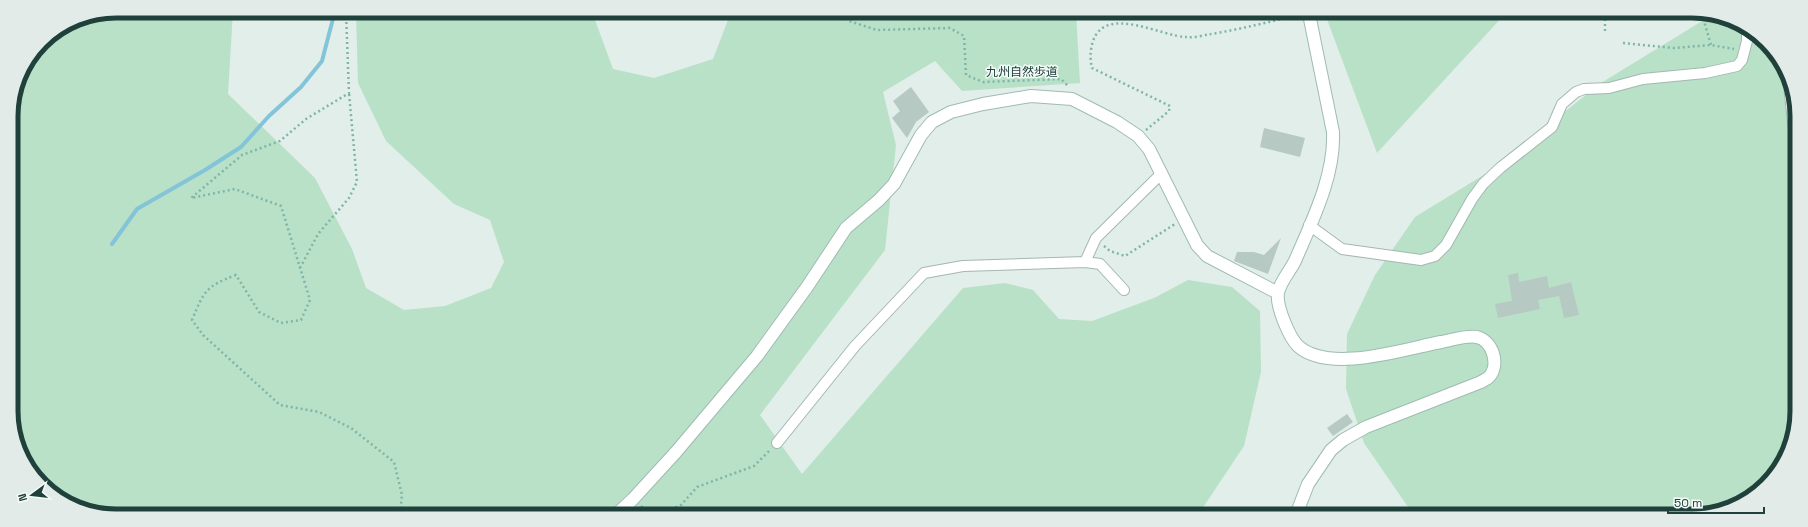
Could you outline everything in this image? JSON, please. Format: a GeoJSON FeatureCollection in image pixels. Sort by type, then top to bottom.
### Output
{"type":"FeatureCollection","features":[{"type":"Feature","properties":{"kind":"street"},"geometry":{"type":"LineString","coordinates":[[1298,509],[1308,484],[1330,450],[1343,440],[1366,427],[1481,382],[1489,377],[1495,360],[1492,350],[1486,342],[1477,337],[1460,338],[1364,357],[1332,359],[1315,355],[1304,350],[1296,344],[1289,334],[1284,322],[1278,293],[1294,262],[1330,174],[1334,145],[1333,132],[1309,18]]}},
{"type":"Feature","properties":{"kind":"street"},"geometry":{"type":"LineString","coordinates":[[1309,226],[1342,249],[1422,260],[1435,256],[1446,245],[1464,212],[1483,184],[1500,168],[1552,127],[1562,104],[1576,92],[1584,89],[1609,88],[1644,79],[1705,73],[1737,66],[1742,60],[1746,34]]}},
{"type":"Feature","properties":{"kind":"street"},"geometry":{"type":"LineString","coordinates":[[622,509],[676,452],[757,356],[807,287],[846,228],[879,200],[894,184],[921,136],[932,122],[951,112],[990,102],[1030,96],[1072,99],[1117,122],[1138,136],[1149,149],[1197,245],[1207,256],[1278,293]]}},
{"type":"Feature","properties":{"kind":"street"},"geometry":{"type":"LineString","coordinates":[[1085,262],[1096,238],[1162,173]]}},
{"type":"Feature","properties":{"kind":"street"},"geometry":{"type":"LineString","coordinates":[[777,443],[855,346],[924,273],[963,266],[1085,262],[1100,264],[1124,290]]}},
{"type":"Feature","properties":{"kind":"path"},"geometry":{"type":"LineString","coordinates":[[300,269],[318,234],[349,198],[357,182],[349,93],[346,18]]}},
{"type":"Feature","properties":{"kind":"path","name":"九州自然歩道"},"geometry":{"type":"LineString","coordinates":[[844,18],[849,22],[877,30],[950,28],[964,36],[966,75],[983,82],[1061,79],[1069,87],[1072,99]]}},
{"type":"Feature","properties":{"kind":"path"},"geometry":{"type":"LineString","coordinates":[[1138,136],[1169,111],[1170,106],[1092,68],[1090,61],[1091,45],[1096,34],[1100,30],[1111,26],[1131,23],[1187,37],[1244,28],[1286,18]]}},
{"type":"Feature","properties":{"kind":"path"},"geometry":{"type":"LineString","coordinates":[[1605,18],[1605,32]]}},
{"type":"Feature","properties":{"kind":"path"},"geometry":{"type":"LineString","coordinates":[[1703,19],[1711,44]]}},
{"type":"Feature","properties":{"kind":"path"},"geometry":{"type":"LineString","coordinates":[[1623,43],[1674,48],[1711,44],[1726,46],[1744,52]]}},
{"type":"Feature","properties":{"kind":"path"},"geometry":{"type":"LineString","coordinates":[[349,93],[306,119],[280,141],[242,155],[191,198],[235,188],[281,206],[310,300],[301,320],[281,323],[259,312],[236,275],[218,281],[202,294],[192,320],[203,335],[280,405],[319,412],[352,428],[394,462],[402,495],[400,509]]}},
{"type":"Feature","properties":{"kind":"path"},"geometry":{"type":"LineString","coordinates":[[1096,238],[1110,251],[1125,256],[1184,219]]}},
{"type":"Feature","properties":{"kind":"path"},"geometry":{"type":"LineString","coordinates":[[673,509],[681,505],[697,487],[754,466],[777,443]]}},
{"type":"Feature","properties":{"kind":"green space"},"geometry":{"type":"Polygon","coordinates":[[[116,18],[233,18],[228,94],[315,178],[352,249],[366,288],[404,310],[445,306],[491,288],[504,262],[490,220],[454,204],[386,141],[358,83],[356,18],[594,18],[613,69],[654,78],[713,59],[729,18],[1076,18],[1080,83],[962,91],[935,61],[883,92],[896,145],[885,250],[760,415],[802,474],[963,288],[1005,283],[1033,290],[1059,319],[1092,321],[1154,298],[1188,280],[1232,287],[1260,311],[1261,372],[1244,446],[1202,509],[116,509],[91,506],[79,502],[56,489],[52,485],[52,475],[42,475],[38,471],[28,454],[20,430],[18,411],[18,110],[20,97],[25,79],[42,51],[51,42],[79,25],[97,20],[116,18]]]}},
{"type":"Feature","properties":{"kind":"green space"},"geometry":{"type":"Polygon","coordinates":[[[1326,18],[1501,18],[1377,153],[1326,18]]]}},
{"type":"Feature","properties":{"kind":"green space"},"geometry":{"type":"Polygon","coordinates":[[[1705,19],[1729,25],[1752,38],[1770,56],[1780,73],[1788,97],[1790,116],[1790,411],[1787,436],[1783,448],[1766,476],[1757,485],[1729,502],[1705,508],[1410,509],[1364,443],[1346,389],[1347,334],[1375,275],[1415,217],[1490,171],[1601,83],[1705,19]]]}},
{"type":"Feature","properties":{"kind":"building"},"geometry":{"type":"Polygon","coordinates":[[[911,87],[929,112],[916,122],[907,138],[892,118],[900,111],[893,101],[911,87]]]}},
{"type":"Feature","properties":{"kind":"building"},"geometry":{"type":"Polygon","coordinates":[[[1264,128],[1305,138],[1300,157],[1260,147],[1264,128]]]}},
{"type":"Feature","properties":{"kind":"building"},"geometry":{"type":"Polygon","coordinates":[[[1281,238],[1268,274],[1234,261],[1237,252],[1254,252],[1264,255],[1281,238]]]}},
{"type":"Feature","properties":{"kind":"building"},"geometry":{"type":"Polygon","coordinates":[[[1518,273],[1519,282],[1547,276],[1549,288],[1571,282],[1579,315],[1564,318],[1559,296],[1538,300],[1540,309],[1498,318],[1495,304],[1512,301],[1508,275],[1518,273]]]}},
{"type":"Feature","properties":{"kind":"building"},"geometry":{"type":"Polygon","coordinates":[[[1347,414],[1353,422],[1333,436],[1327,428],[1347,414]]]}},
{"type":"Feature","properties":{"kind":"waterway"},"geometry":{"type":"LineString","coordinates":[[112,244],[137,209],[205,170],[241,147],[269,116],[301,87],[322,61],[333,18]]}}]}
